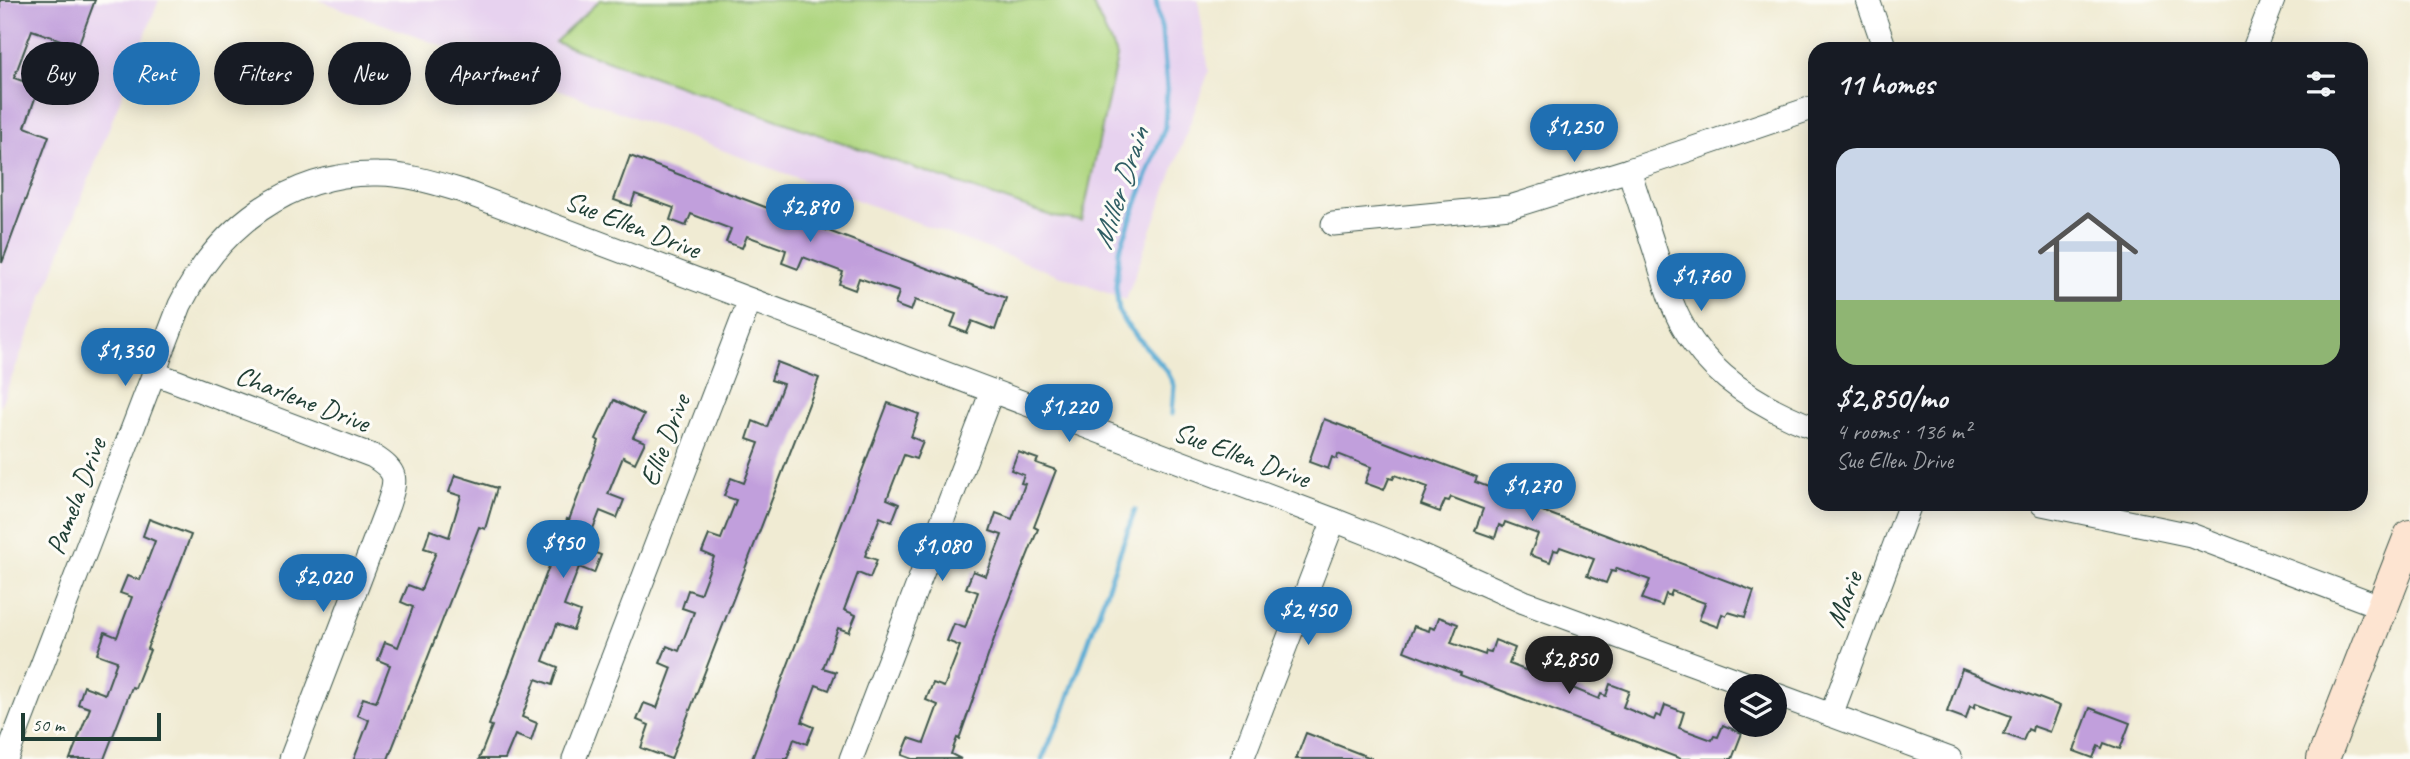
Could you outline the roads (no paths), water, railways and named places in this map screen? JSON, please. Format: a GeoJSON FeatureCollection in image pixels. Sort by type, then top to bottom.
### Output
{"type":"FeatureCollection","features":[{"type":"Feature","properties":{"kind":"street"},"geometry":{"type":"LineString","coordinates":[[1868,0],[1883,42]]}},
{"type":"Feature","properties":{"kind":"street"},"geometry":{"type":"LineString","coordinates":[[2257,42],[2273,0]]}},
{"type":"Feature","properties":{"kind":"street"},"geometry":{"type":"LineString","coordinates":[[1333,224],[1510,207],[1808,109]]}},
{"type":"Feature","properties":{"kind":"street"},"geometry":{"type":"LineString","coordinates":[[1629,170],[1672,304],[1685,330],[1709,362],[1735,386],[1765,405],[1808,425]]}},
{"type":"Feature","properties":{"kind":"street","name":"Sue Ellen Drive"},"geometry":{"type":"LineString","coordinates":[[391,175],[462,191],[1334,520],[1524,602],[1724,675]]}},
{"type":"Feature","properties":{"kind":"street","name":"Pamela Drive"},"geometry":{"type":"LineString","coordinates":[[6,759],[191,283],[219,244],[237,227],[274,201],[307,186],[354,176],[391,175]]}},
{"type":"Feature","properties":{"kind":"street","name":"Ellie Drive"},"geometry":{"type":"LineString","coordinates":[[574,759],[750,300]]}},
{"type":"Feature","properties":{"kind":"street","name":"Charlene Drive"},"geometry":{"type":"LineString","coordinates":[[154,373],[373,456],[390,467],[394,475],[388,505],[291,759]]}},
{"type":"Feature","properties":{"kind":"street"},"geometry":{"type":"LineString","coordinates":[[851,759],[992,391]]}},
{"type":"Feature","properties":{"kind":"street","name":"Marie"},"geometry":{"type":"LineString","coordinates":[[1831,715],[1907,511]]}},
{"type":"Feature","properties":{"kind":"street"},"geometry":{"type":"LineString","coordinates":[[2096,511],[2191,535],[2382,607]]}},
{"type":"Feature","properties":{"kind":"street"},"geometry":{"type":"LineString","coordinates":[[1242,759],[1334,520]]}},
{"type":"Feature","properties":{"kind":"street"},"geometry":{"type":"LineString","coordinates":[[2323,759],[2410,536]]}},
{"type":"Feature","properties":{"kind":"street"},"geometry":{"type":"LineString","coordinates":[[1787,699],[1950,759]]}},
{"type":"Feature","properties":{"kind":"waterway","name":"Miller Drain"},"geometry":{"type":"LineString","coordinates":[[1156,0],[1167,88],[1165,127],[1119,251],[1116,286],[1119,312],[1125,323],[1167,371],[1174,385],[1172,414]]}},
{"type":"Feature","properties":{"kind":"waterway","name":"Miller Drain"},"geometry":{"type":"LineString","coordinates":[[1042,759],[1065,708],[1135,510]]}}]}
